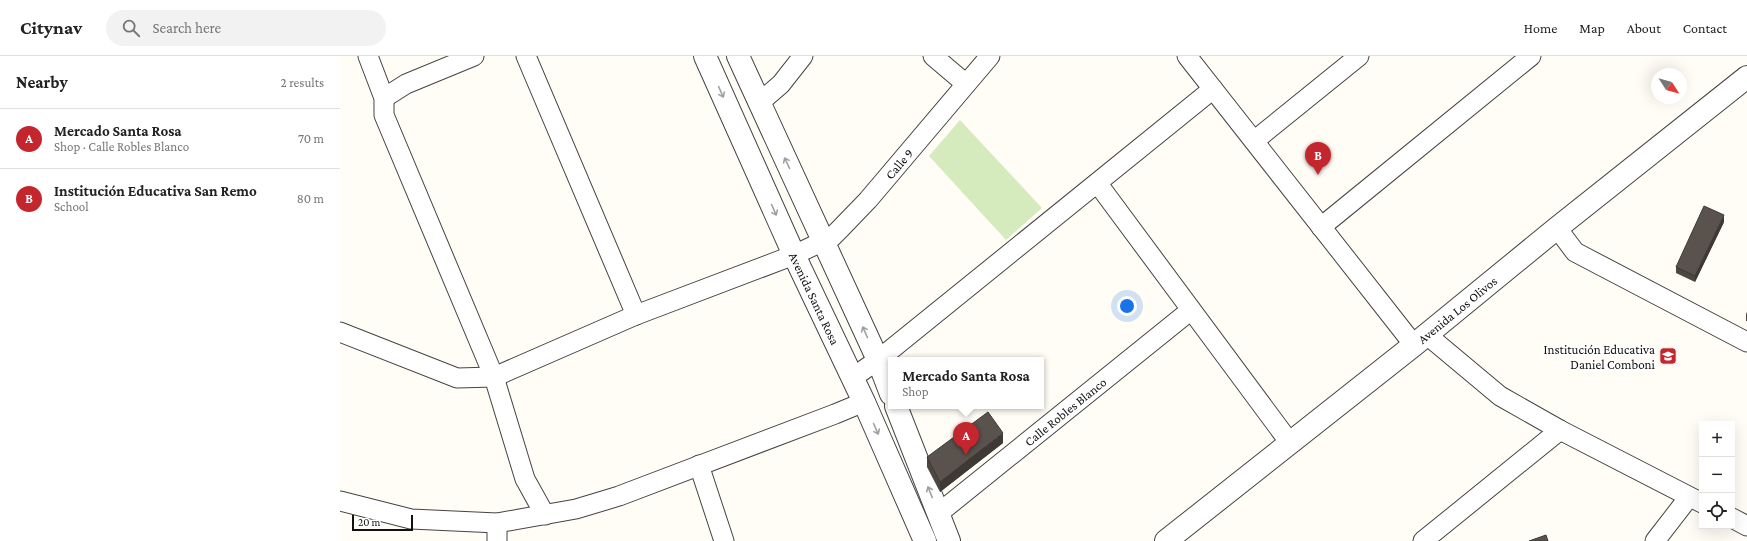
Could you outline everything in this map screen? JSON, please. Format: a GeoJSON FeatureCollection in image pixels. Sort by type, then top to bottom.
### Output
{"type":"FeatureCollection","features":[{"type":"Feature","properties":{"kind":"street"},"geometry":{"type":"LineString","coordinates":[[368,56],[384,98],[384,115],[494,377],[525,479],[545,515]]}},
{"type":"Feature","properties":{"kind":"street"},"geometry":{"type":"LineString","coordinates":[[384,98],[406,84],[474,56]]}},
{"type":"Feature","properties":{"kind":"street"},"geometry":{"type":"LineString","coordinates":[[526,56],[636,316]]}},
{"type":"Feature","properties":{"kind":"street","name":"Avenida Santa Rosa"},"geometry":{"type":"LineString","coordinates":[[705,56],[794,255],[864,402],[925,541]]}},
{"type":"Feature","properties":{"kind":"street"},"geometry":{"type":"LineString","coordinates":[[738,56],[878,360],[888,386]]}},
{"type":"Feature","properties":{"kind":"street"},"geometry":{"type":"LineString","coordinates":[[759,102],[781,84],[803,56]]}},
{"type":"Feature","properties":{"kind":"street"},"geometry":{"type":"LineString","coordinates":[[933,56],[966,84]]}},
{"type":"Feature","properties":{"kind":"street","name":"Calle 9"},"geometry":{"type":"LineString","coordinates":[[494,377],[636,316],[794,255],[832,237],[868,200],[990,56]]}},
{"type":"Feature","properties":{"kind":"street"},"geometry":{"type":"LineString","coordinates":[[1187,56],[1321,226],[1421,340],[1500,396],[1560,430],[1696,500],[1654,541]]}},
{"type":"Feature","properties":{"kind":"street"},"geometry":{"type":"LineString","coordinates":[[1254,142],[1359,56]]}},
{"type":"Feature","properties":{"kind":"street"},"geometry":{"type":"LineString","coordinates":[[1321,226],[1531,56]]}},
{"type":"Feature","properties":{"kind":"street","name":"Avenida Los Olivos"},"geometry":{"type":"LineString","coordinates":[[1166,541],[1421,340],[1557,228],[1747,78]]}},
{"type":"Feature","properties":{"kind":"street"},"geometry":{"type":"LineString","coordinates":[[852,378],[878,360],[1213,90]]}},
{"type":"Feature","properties":{"kind":"street"},"geometry":{"type":"LineString","coordinates":[[1098,184],[1290,443]]}},
{"type":"Feature","properties":{"kind":"street"},"geometry":{"type":"LineString","coordinates":[[1557,228],[1575,252],[1747,342]]}},
{"type":"Feature","properties":{"kind":"street","name":"Calle Robles Blanco"},"geometry":{"type":"LineString","coordinates":[[939,513],[1191,310]]}},
{"type":"Feature","properties":{"kind":"street"},"geometry":{"type":"LineString","coordinates":[[340,332],[457,378],[494,377]]}},
{"type":"Feature","properties":{"kind":"street"},"geometry":{"type":"LineString","coordinates":[[340,501],[411,519],[497,532],[545,515],[576,509],[619,496],[864,402]]}},
{"type":"Feature","properties":{"kind":"street"},"geometry":{"type":"LineString","coordinates":[[897,409],[949,541]]}},
{"type":"Feature","properties":{"kind":"street"},"geometry":{"type":"LineString","coordinates":[[1423,541],[1560,430]]}},
{"type":"Feature","properties":{"kind":"street"},"geometry":{"type":"LineString","coordinates":[[699,465],[724,541]]}},
{"type":"Feature","properties":{"kind":"street"},"geometry":{"type":"LineString","coordinates":[[1735,520],[1747,526]]}},
{"type":"Feature","properties":{"kind":"green space"},"geometry":{"type":"Polygon","coordinates":[[[960,120],[1042,208],[1006,240],[929,156],[960,120]]]}},
{"type":"Feature","properties":{"kind":"building"},"geometry":{"type":"Polygon","coordinates":[[[1704,206],[1724,215],[1695,276],[1676,267],[1704,206]]]}},
{"type":"Feature","properties":{"kind":"building"},"geometry":{"type":"Polygon","coordinates":[[[988,412],[1003,433],[940,482],[927,457],[988,412]]]}},
{"type":"Feature","properties":{"kind":"building"},"geometry":{"type":"Polygon","coordinates":[[[1546,535],[1548,541],[1529,541],[1546,535]]]}},
{"type":"Feature","properties":{"kind":"place","name":"Institución Educativa San Remo"},"geometry":{"type":"Point","coordinates":[1318,175]}},
{"type":"Feature","properties":{"kind":"place","name":"Institución Educativa Daniel Comboni"},"geometry":{"type":"Point","coordinates":[1668,356]}},
{"type":"Feature","properties":{"kind":"place","name":"Mercado Santa Rosa"},"geometry":{"type":"Point","coordinates":[966,455]}}]}
